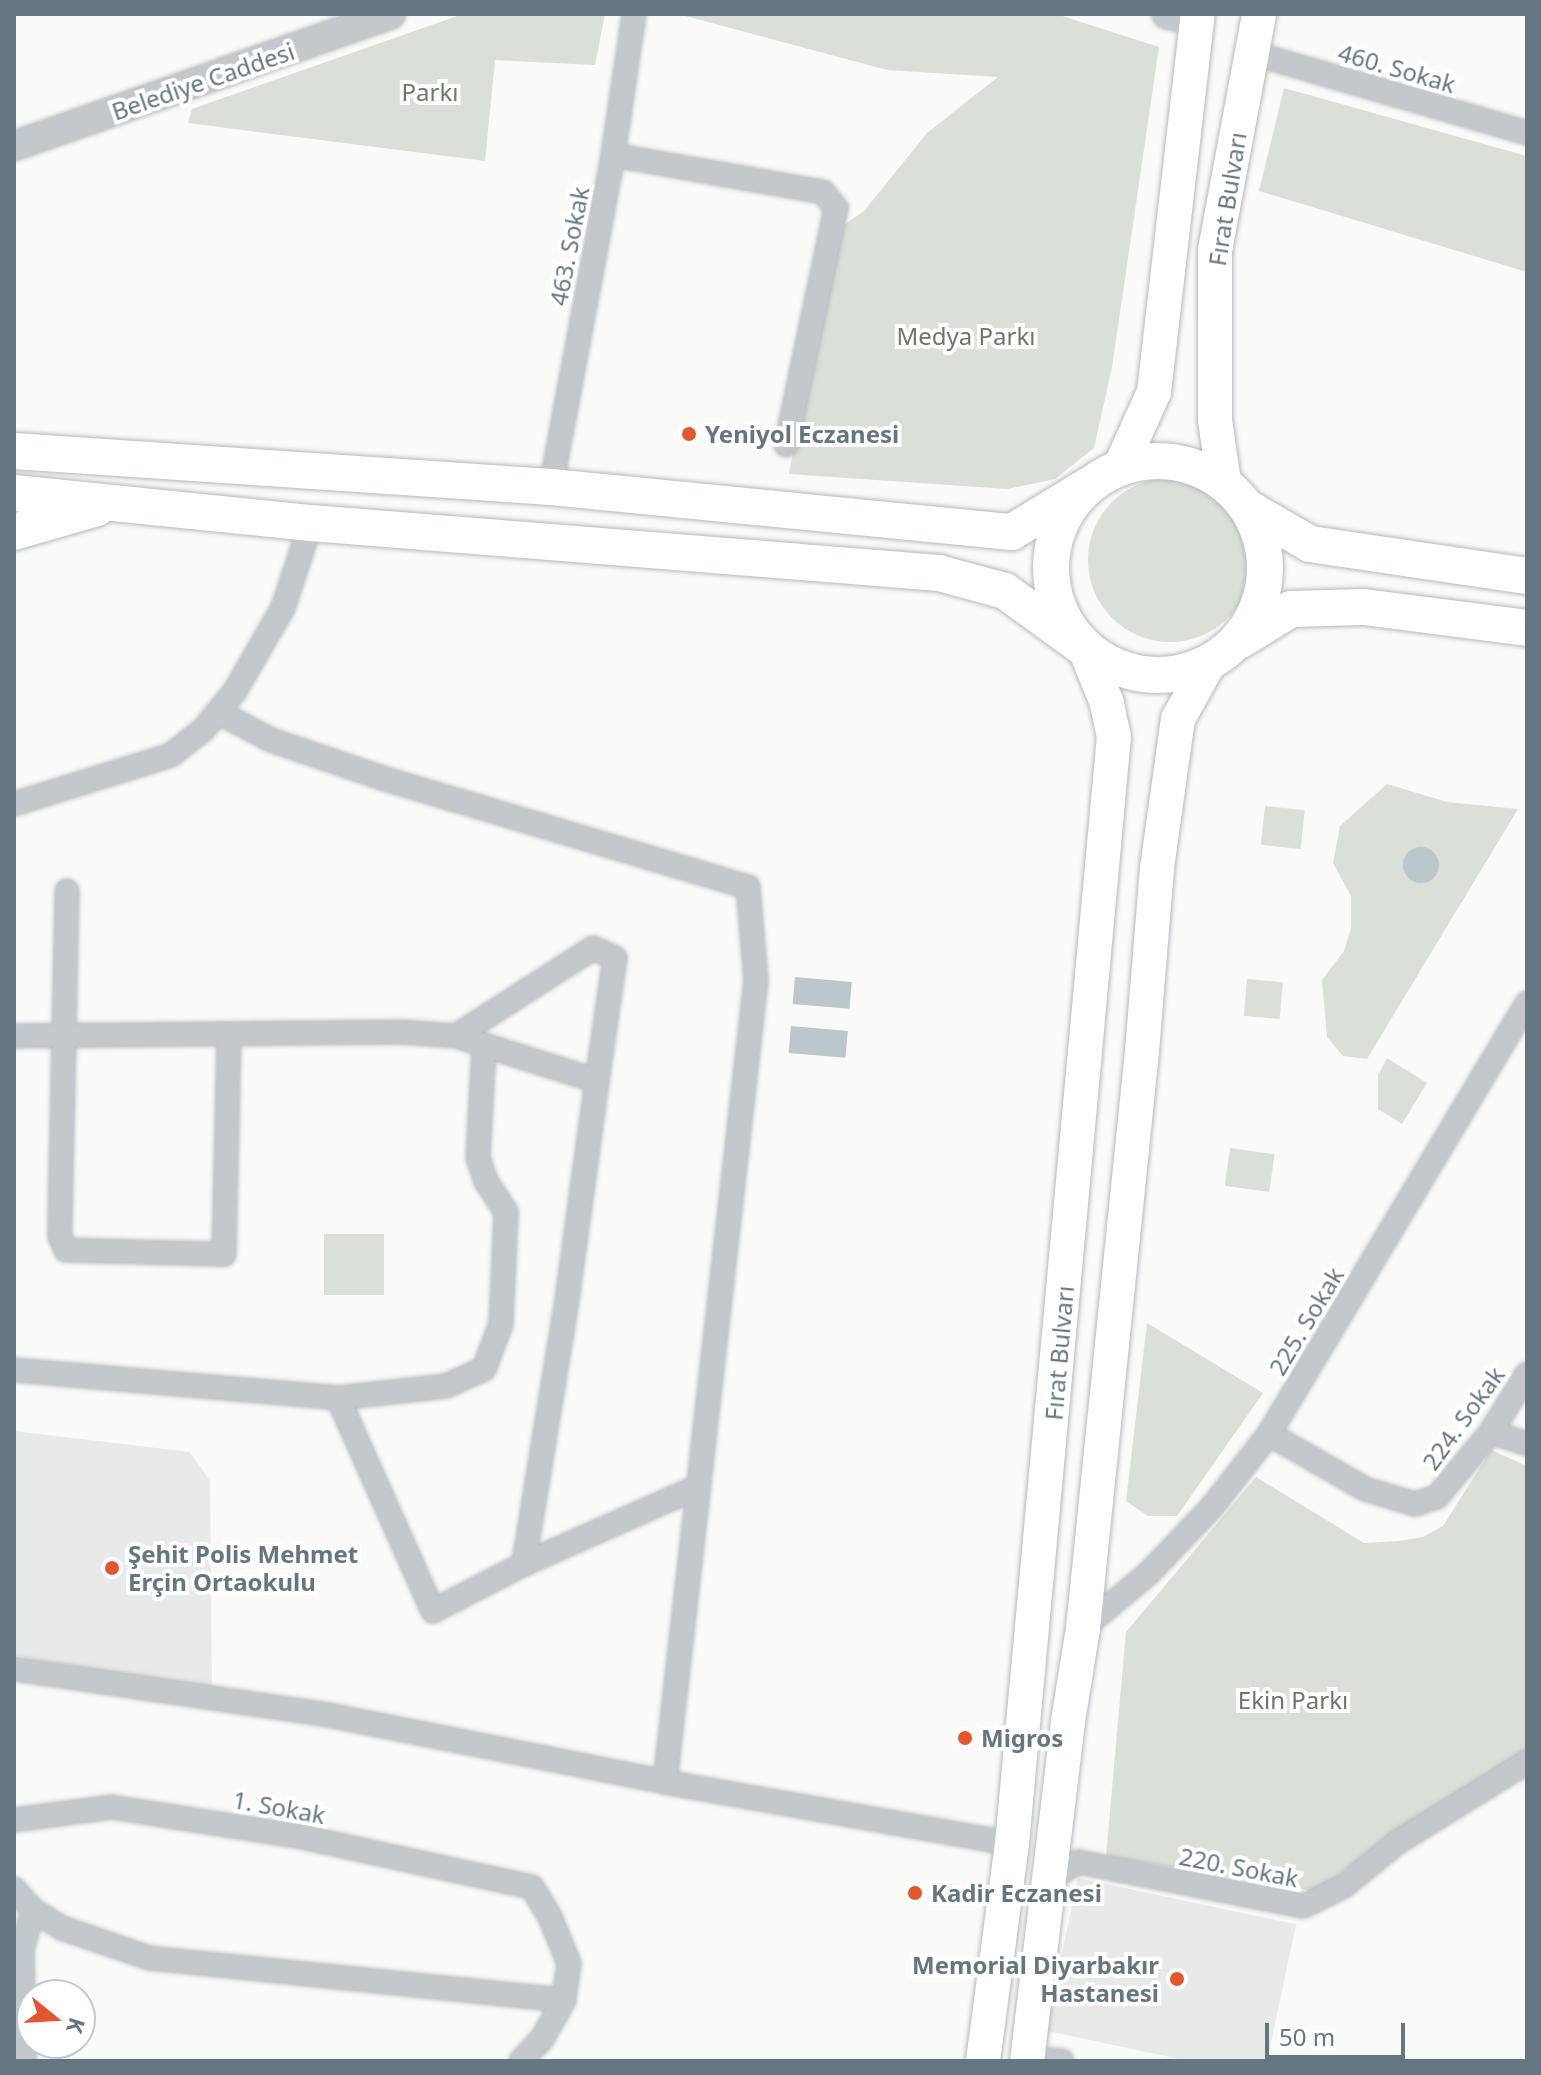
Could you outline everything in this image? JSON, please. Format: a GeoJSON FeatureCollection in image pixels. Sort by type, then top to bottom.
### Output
{"type":"FeatureCollection","features":[{"type":"Feature","properties":{"kind":"highway"},"geometry":{"type":"LineString","coordinates":[[14,428],[110,458]]}},
{"type":"Feature","properties":{"kind":"highway"},"geometry":{"type":"LineString","coordinates":[[14,451],[551,487],[1012,532],[1120,467],[1156,460],[1192,465],[1224,482],[1248,508],[1310,544],[1527,576]]}},
{"type":"Feature","properties":{"kind":"highway"},"geometry":{"type":"LineString","coordinates":[[1085,649],[1063,619],[1051,585],[1051,572],[1052,548],[1065,513],[1089,485]]}},
{"type":"Feature","properties":{"kind":"highway"},"geometry":{"type":"LineString","coordinates":[[14,493],[119,501],[311,523],[939,573],[1005,591],[1112,667],[1144,676],[1177,675],[1208,665],[1291,609],[1364,607],[1527,628]]}},
{"type":"Feature","properties":{"kind":"highway"},"geometry":{"type":"LineString","coordinates":[[14,532],[119,501]]}},
{"type":"Feature","properties":{"kind":"highway"},"geometry":{"type":"LineString","coordinates":[[1237,643],[1257,613],[1266,578],[1263,542],[1248,508]]}},
{"type":"Feature","properties":{"kind":"main road","name":"Fırat Bulvarı"},"geometry":{"type":"LineString","coordinates":[[1224,482],[1215,420],[1215,250],[1259,14]]}},
{"type":"Feature","properties":{"kind":"main road","name":"Fırat Bulvarı"},"geometry":{"type":"LineString","coordinates":[[1120,467],[1154,392],[1187,16]]}},
{"type":"Feature","properties":{"kind":"main road","name":"Fırat Bulvarı"},"geometry":{"type":"LineString","coordinates":[[983,2061],[1012,1844],[1114,737],[1107,703],[1085,649]]}},
{"type":"Feature","properties":{"kind":"main road"},"geometry":{"type":"LineString","coordinates":[[1027,2059],[1083,1628],[1142,1051],[1157,868],[1178,719],[1208,665]]}},
{"type":"Feature","properties":{"kind":"street","name":"Belediye Caddesi"},"geometry":{"type":"LineString","coordinates":[[14,146],[391,14]]}},
{"type":"Feature","properties":{"kind":"street","name":"463. Sokak"},"geometry":{"type":"LineString","coordinates":[[551,487],[613,155],[634,14]]}},
{"type":"Feature","properties":{"kind":"street","name":"460. Sokak"},"geometry":{"type":"LineString","coordinates":[[1252,53],[1527,133]]}},
{"type":"Feature","properties":{"kind":"street"},"geometry":{"type":"LineString","coordinates":[[613,155],[823,192],[836,208],[786,445]]}},
{"type":"Feature","properties":{"kind":"street"},"geometry":{"type":"LineString","coordinates":[[14,804],[171,755],[204,729],[235,691],[283,608],[311,523]]}},
{"type":"Feature","properties":{"kind":"street"},"geometry":{"type":"LineString","coordinates":[[218,712],[271,740],[382,778],[748,887],[756,980],[665,1782]]}},
{"type":"Feature","properties":{"kind":"street"},"geometry":{"type":"LineString","coordinates":[[67,891],[60,1236],[66,1250],[224,1254],[229,1034]]}},
{"type":"Feature","properties":{"kind":"street"},"geometry":{"type":"LineString","coordinates":[[456,1036],[593,948],[615,958],[570,1279],[524,1564]]}},
{"type":"Feature","properties":{"kind":"street","name":"225. Sokak"},"geometry":{"type":"LineString","coordinates":[[1083,1628],[1149,1573],[1181,1540],[1212,1507],[1269,1434],[1527,1003]]}},
{"type":"Feature","properties":{"kind":"street"},"geometry":{"type":"LineString","coordinates":[[14,1036],[401,1032],[456,1036],[597,1081]]}},
{"type":"Feature","properties":{"kind":"street"},"geometry":{"type":"LineString","coordinates":[[14,1370],[338,1398],[446,1386],[484,1369],[501,1324],[506,1212],[486,1181],[478,1158],[484,1047]]}},
{"type":"Feature","properties":{"kind":"street","name":"224. Sokak"},"geometry":{"type":"LineString","coordinates":[[1269,1434],[1365,1489],[1415,1504],[1437,1497],[1491,1432],[1527,1374]]}},
{"type":"Feature","properties":{"kind":"street"},"geometry":{"type":"LineString","coordinates":[[338,1398],[433,1611],[524,1564],[698,1487]]}},
{"type":"Feature","properties":{"kind":"street"},"geometry":{"type":"LineString","coordinates":[[1491,1432],[1527,1444]]}},
{"type":"Feature","properties":{"kind":"street"},"geometry":{"type":"LineString","coordinates":[[14,1669],[328,1715],[665,1782],[1012,1844]]}},
{"type":"Feature","properties":{"kind":"street","name":"220. Sokak"},"geometry":{"type":"LineString","coordinates":[[1048,1879],[1079,1862],[1304,1906],[1344,1886],[1398,1842],[1527,1762]]}},
{"type":"Feature","properties":{"kind":"street","name":"1. Sokak"},"geometry":{"type":"LineString","coordinates":[[14,1820],[111,1807],[316,1840],[532,1887],[550,1917],[569,1963],[564,2000]]}},
{"type":"Feature","properties":{"kind":"street"},"geometry":{"type":"LineString","coordinates":[[14,1889],[33,1910],[62,1928],[149,1958],[564,2000],[542,2039],[521,2061]]}},
{"type":"Feature","properties":{"kind":"street"},"geometry":{"type":"LineString","coordinates":[[24,2061],[22,1950],[33,1910]]}},
{"type":"Feature","properties":{"kind":"street"},"geometry":{"type":"LineString","coordinates":[[1027,2059],[1062,2061]]}},
{"type":"Feature","properties":{"kind":"shaded area"},"geometry":{"type":"Polygon","coordinates":[[[1421,847],[1434,852],[1439,865],[1434,878],[1421,883],[1408,878],[1403,865],[1408,852],[1421,847]]]}},
{"type":"Feature","properties":{"kind":"shaded area"},"geometry":{"type":"Polygon","coordinates":[[[795,977],[852,982],[849,1009],[793,1004],[795,977]]]}},
{"type":"Feature","properties":{"kind":"shaded area"},"geometry":{"type":"Polygon","coordinates":[[[791,1026],[848,1031],[845,1058],[789,1053],[791,1026]]]}},
{"type":"Feature","properties":{"kind":"shaded area","name":"Şehit Polis Mehmet Erçin Ortaokulu"},"geometry":{"type":"Polygon","coordinates":[[[14,1431],[190,1452],[210,1481],[212,1692],[14,1655],[14,1431]]]}},
{"type":"Feature","properties":{"kind":"shaded area","name":"Memorial Diyarbakır Hastanesi"},"geometry":{"type":"Polygon","coordinates":[[[1078,1878],[1296,1924],[1267,2061],[1189,2061],[1046,2031],[1078,1878]]]}},
{"type":"Feature","properties":{"kind":"green space","name":"Parkı"},"geometry":{"type":"Polygon","coordinates":[[[463,14],[605,14],[595,65],[495,60],[485,161],[188,123],[192,109],[463,14]]]}},
{"type":"Feature","properties":{"kind":"green space","name":"Medya Parkı"},"geometry":{"type":"Polygon","coordinates":[[[678,14],[1056,14],[1159,47],[1112,367],[1094,448],[1055,479],[1007,489],[789,474],[837,230],[864,211],[927,133],[998,77],[887,70],[678,14]]]}},
{"type":"Feature","properties":{"kind":"green space"},"geometry":{"type":"Polygon","coordinates":[[[1284,88],[1527,156],[1527,272],[1259,191],[1284,88]]]}},
{"type":"Feature","properties":{"kind":"green space"},"geometry":{"type":"Polygon","coordinates":[[[1170,478],[1201,484],[1228,502],[1246,529],[1252,560],[1246,591],[1228,618],[1201,636],[1170,642],[1139,636],[1112,618],[1094,591],[1088,560],[1094,529],[1112,502],[1139,484],[1170,478]]]}},
{"type":"Feature","properties":{"kind":"green space"},"geometry":{"type":"Polygon","coordinates":[[[1387,784],[1447,802],[1518,809],[1367,1059],[1343,1056],[1327,1037],[1322,980],[1344,951],[1351,928],[1351,896],[1333,863],[1340,826],[1387,784]]]}},
{"type":"Feature","properties":{"kind":"green space"},"geometry":{"type":"Polygon","coordinates":[[[1265,806],[1305,810],[1301,849],[1261,845],[1265,806]]]}},
{"type":"Feature","properties":{"kind":"green space"},"geometry":{"type":"Polygon","coordinates":[[[1247,979],[1283,982],[1280,1019],[1244,1016],[1247,979]]]}},
{"type":"Feature","properties":{"kind":"green space"},"geometry":{"type":"Polygon","coordinates":[[[1387,1058],[1427,1083],[1402,1124],[1378,1109],[1378,1075],[1387,1058]]]}},
{"type":"Feature","properties":{"kind":"green space"},"geometry":{"type":"Polygon","coordinates":[[[1230,1148],[1275,1154],[1269,1192],[1225,1186],[1230,1148]]]}},
{"type":"Feature","properties":{"kind":"green space"},"geometry":{"type":"Polygon","coordinates":[[[324,1234],[384,1234],[384,1295],[324,1295],[324,1234]]]}},
{"type":"Feature","properties":{"kind":"green space"},"geometry":{"type":"Polygon","coordinates":[[[1147,1323],[1263,1393],[1177,1516],[1148,1516],[1126,1501],[1147,1323]]]}},
{"type":"Feature","properties":{"kind":"green space","name":"Ekin Parkı"},"geometry":{"type":"Polygon","coordinates":[[[1491,1450],[1527,1466],[1527,1754],[1340,1873],[1318,1892],[1106,1856],[1126,1632],[1256,1477],[1364,1543],[1399,1541],[1423,1537],[1443,1526],[1491,1450]]]}},
{"type":"Feature","properties":{"kind":"place","name":"Yeniyol Eczanesi"},"geometry":{"type":"Point","coordinates":[689,434]}},
{"type":"Feature","properties":{"kind":"place","name":"Şehit Polis Mehmet Erçin Ortaokulu"},"geometry":{"type":"Point","coordinates":[112,1568]}},
{"type":"Feature","properties":{"kind":"place","name":"Migros"},"geometry":{"type":"Point","coordinates":[965,1738]}},
{"type":"Feature","properties":{"kind":"place","name":"Kadir Eczanesi"},"geometry":{"type":"Point","coordinates":[915,1893]}},
{"type":"Feature","properties":{"kind":"place","name":"Memorial Diyarbakır Hastanesi"},"geometry":{"type":"Point","coordinates":[1177,1979]}}]}
